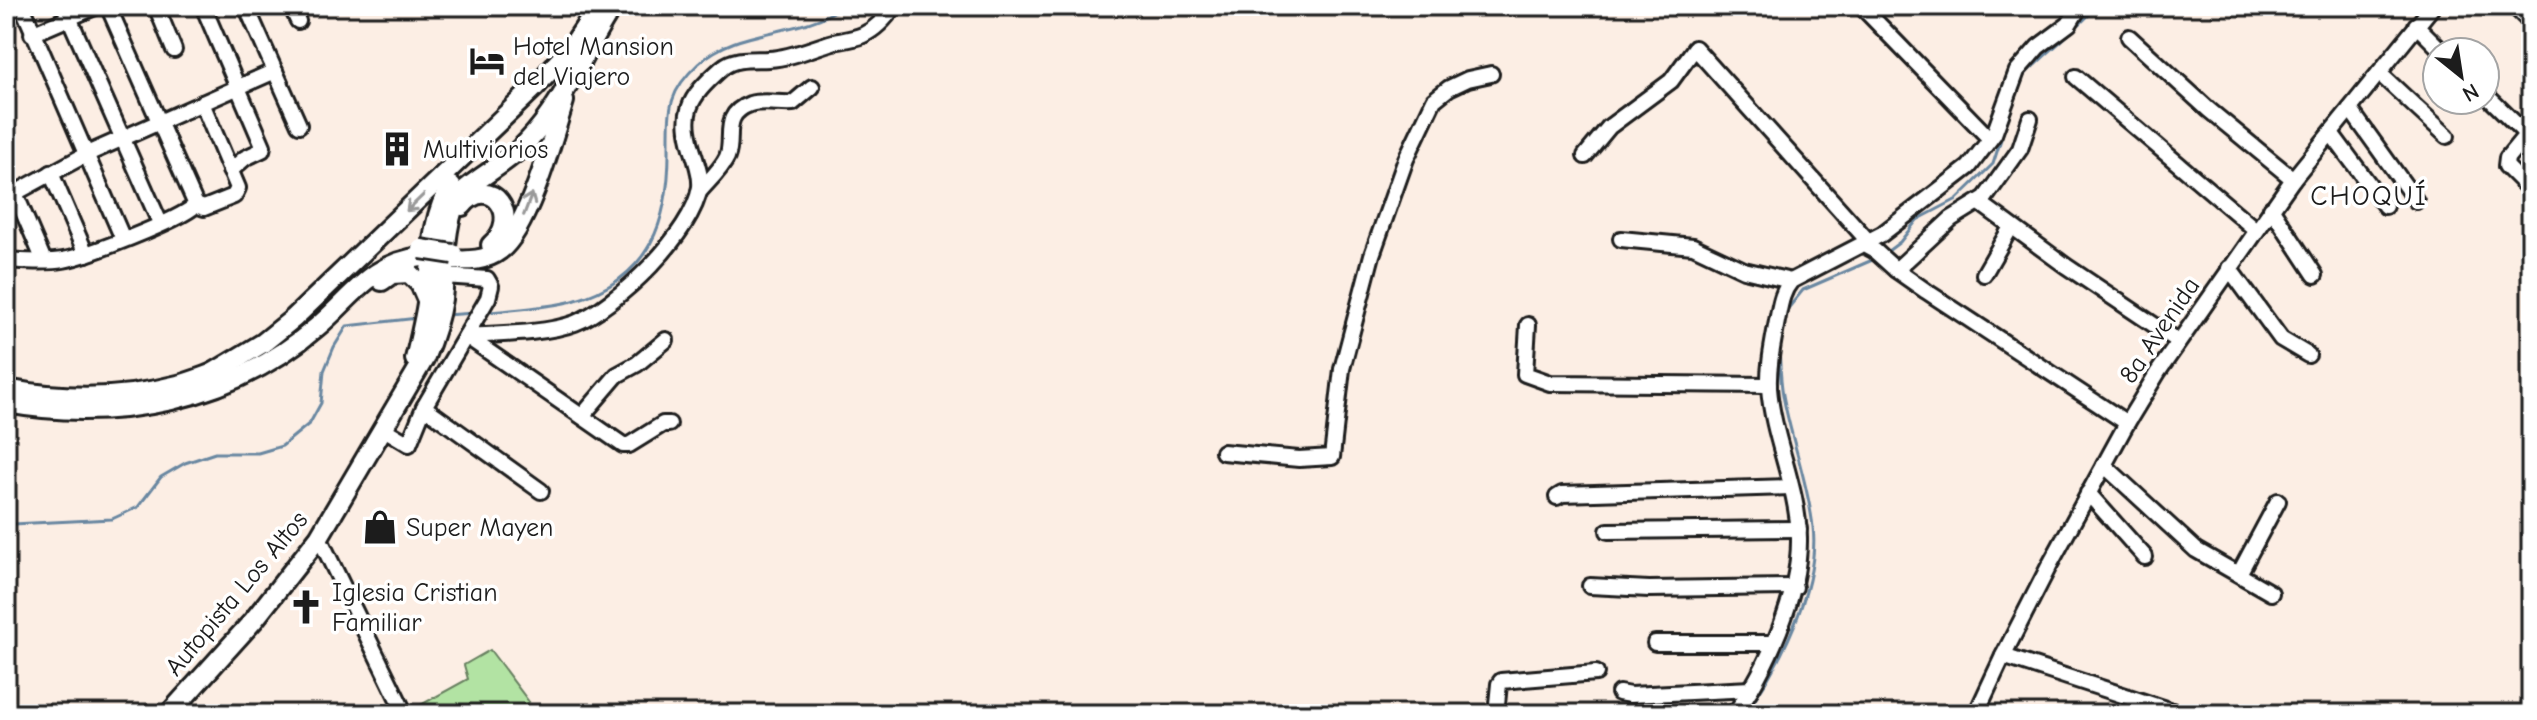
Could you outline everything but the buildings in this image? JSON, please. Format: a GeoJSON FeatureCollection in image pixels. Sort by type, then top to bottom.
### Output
{"type":"FeatureCollection","features":[{"type":"Feature","properties":{"kind":"main road"},"geometry":{"type":"LineString","coordinates":[[221,378],[294,318],[535,87],[570,49],[599,6]]}},
{"type":"Feature","properties":{"kind":"main road"},"geometry":{"type":"LineString","coordinates":[[6,403],[70,411],[107,410],[170,401],[221,378],[275,344],[386,254],[399,250],[421,253],[449,263],[499,252],[511,241],[530,200],[568,87],[613,6]]}},
{"type":"Feature","properties":{"kind":"main road","name":"Autopista Los Altos"},"geometry":{"type":"LineString","coordinates":[[169,714],[253,621],[319,537],[424,359],[432,302],[437,219],[443,199],[461,174],[529,110],[550,84],[570,49]]}},
{"type":"Feature","properties":{"kind":"main road","name":"Autopista Los Altos"},"geometry":{"type":"LineString","coordinates":[[432,302],[449,263],[451,221],[459,195],[526,144],[568,87]]}},
{"type":"Feature","properties":{"kind":"main road"},"geometry":{"type":"LineString","coordinates":[[449,263],[495,243],[506,218],[503,206],[496,199],[477,194],[465,202],[451,221]]}},
{"type":"Feature","properties":{"kind":"main road"},"geometry":{"type":"LineString","coordinates":[[6,389],[68,398],[105,397],[221,378],[272,366],[309,346],[392,274],[409,273],[432,302]]}},
{"type":"Feature","properties":{"kind":"street"},"geometry":{"type":"LineString","coordinates":[[22,6],[123,239]]}},
{"type":"Feature","properties":{"kind":"street"},"geometry":{"type":"LineString","coordinates":[[32,34],[66,12],[97,6]]}},
{"type":"Feature","properties":{"kind":"street"},"geometry":{"type":"LineString","coordinates":[[108,6],[196,205],[204,208],[236,193],[238,188],[202,103]]}},
{"type":"Feature","properties":{"kind":"street"},"geometry":{"type":"LineString","coordinates":[[156,6],[174,50]]}},
{"type":"Feature","properties":{"kind":"street"},"geometry":{"type":"LineString","coordinates":[[203,6],[264,147],[230,171]]}},
{"type":"Feature","properties":{"kind":"street"},"geometry":{"type":"LineString","coordinates":[[246,6],[299,125]]}},
{"type":"Feature","properties":{"kind":"street"},"geometry":{"type":"LineString","coordinates":[[291,6],[298,21]]}},
{"type":"Feature","properties":{"kind":"street"},"geometry":{"type":"LineString","coordinates":[[466,336],[549,329],[573,324],[594,314],[669,247],[692,211],[701,176],[686,130],[688,108],[724,66],[733,62],[791,55],[863,35],[885,20],[894,6]]}},
{"type":"Feature","properties":{"kind":"street"},"geometry":{"type":"LineString","coordinates":[[1861,6],[1990,139]]}},
{"type":"Feature","properties":{"kind":"street"},"geometry":{"type":"LineString","coordinates":[[1734,714],[1751,689],[1795,587],[1799,529],[1769,385],[1771,349],[1782,297],[1791,281],[1869,246],[1969,167],[1990,139],[2017,71],[2038,47],[2069,24],[2080,6]]}},
{"type":"Feature","properties":{"kind":"street","name":"8a Avenida"},"geometry":{"type":"LineString","coordinates":[[1976,714],[2088,493],[2178,341],[2293,179],[2433,6]]}},
{"type":"Feature","properties":{"kind":"street"},"geometry":{"type":"LineString","coordinates":[[2514,6],[2531,23]]}},
{"type":"Feature","properties":{"kind":"street"},"geometry":{"type":"LineString","coordinates":[[66,12],[160,223]]}},
{"type":"Feature","properties":{"kind":"street"},"geometry":{"type":"LineString","coordinates":[[2416,25],[2427,36]]}},
{"type":"Feature","properties":{"kind":"street"},"geometry":{"type":"LineString","coordinates":[[2129,37],[2209,110],[2293,179]]}},
{"type":"Feature","properties":{"kind":"street"},"geometry":{"type":"LineString","coordinates":[[1585,156],[1609,127],[1671,81],[1695,48],[1869,246],[1893,268],[2127,423]]}},
{"type":"Feature","properties":{"kind":"street"},"geometry":{"type":"LineString","coordinates":[[44,261],[11,196],[87,154],[275,71]]}},
{"type":"Feature","properties":{"kind":"street"},"geometry":{"type":"LineString","coordinates":[[2379,73],[2447,136]]}},
{"type":"Feature","properties":{"kind":"street"},"geometry":{"type":"LineString","coordinates":[[1223,452],[1271,458],[1332,457],[1342,369],[1372,255],[1406,159],[1434,100],[1468,79],[1491,74]]}},
{"type":"Feature","properties":{"kind":"street"},"geometry":{"type":"LineString","coordinates":[[2076,77],[2256,230]]}},
{"type":"Feature","properties":{"kind":"street"},"geometry":{"type":"LineString","coordinates":[[699,192],[728,155],[730,123],[738,111],[762,102],[793,103],[812,87]]}},
{"type":"Feature","properties":{"kind":"street"},"geometry":{"type":"LineString","coordinates":[[2350,109],[2416,201]]}},
{"type":"Feature","properties":{"kind":"street"},"geometry":{"type":"LineString","coordinates":[[2501,110],[2525,136],[2507,158],[2506,166],[2531,191]]}},
{"type":"Feature","properties":{"kind":"street"},"geometry":{"type":"LineString","coordinates":[[1893,268],[1951,219],[1980,203],[2020,149],[2030,119]]}},
{"type":"Feature","properties":{"kind":"street"},"geometry":{"type":"LineString","coordinates":[[2331,133],[2385,206]]}},
{"type":"Feature","properties":{"kind":"street"},"geometry":{"type":"LineString","coordinates":[[51,173],[86,254]]}},
{"type":"Feature","properties":{"kind":"street"},"geometry":{"type":"LineString","coordinates":[[1980,203],[2178,341]]}},
{"type":"Feature","properties":{"kind":"street"},"geometry":{"type":"LineString","coordinates":[[6,260],[61,260],[86,254],[196,205]]}},
{"type":"Feature","properties":{"kind":"street"},"geometry":{"type":"LineString","coordinates":[[2271,208],[2315,275]]}},
{"type":"Feature","properties":{"kind":"street"},"geometry":{"type":"LineString","coordinates":[[1984,274],[2011,227]]}},
{"type":"Feature","properties":{"kind":"street"},"geometry":{"type":"LineString","coordinates":[[1621,239],[1693,246],[1744,270],[1791,281]]}},
{"type":"Feature","properties":{"kind":"street"},"geometry":{"type":"LineString","coordinates":[[384,429],[409,444],[424,407],[490,293],[491,283],[483,277],[449,263]]}},
{"type":"Feature","properties":{"kind":"street"},"geometry":{"type":"LineString","coordinates":[[2229,268],[2281,339],[2308,355]]}},
{"type":"Feature","properties":{"kind":"street"},"geometry":{"type":"LineString","coordinates":[[1528,325],[1525,374],[1550,383],[1769,385]]}},
{"type":"Feature","properties":{"kind":"street"},"geometry":{"type":"LineString","coordinates":[[466,336],[626,446],[661,425],[669,424]]}},
{"type":"Feature","properties":{"kind":"street"},"geometry":{"type":"LineString","coordinates":[[582,416],[617,375],[637,364],[666,340]]}},
{"type":"Feature","properties":{"kind":"street"},"geometry":{"type":"LineString","coordinates":[[424,407],[541,491]]}},
{"type":"Feature","properties":{"kind":"street"},"geometry":{"type":"LineString","coordinates":[[2104,465],[2196,550],[2271,593]]}},
{"type":"Feature","properties":{"kind":"street"},"geometry":{"type":"LineString","coordinates":[[1557,497],[1594,491],[1791,487]]}},
{"type":"Feature","properties":{"kind":"street"},"geometry":{"type":"LineString","coordinates":[[2088,493],[2111,515],[2145,557]]}},
{"type":"Feature","properties":{"kind":"street"},"geometry":{"type":"LineString","coordinates":[[2239,574],[2278,501]]}},
{"type":"Feature","properties":{"kind":"street"},"geometry":{"type":"LineString","coordinates":[[1608,531],[1799,529]]}},
{"type":"Feature","properties":{"kind":"street"},"geometry":{"type":"LineString","coordinates":[[319,537],[405,714]]}},
{"type":"Feature","properties":{"kind":"street"},"geometry":{"type":"LineString","coordinates":[[1590,586],[1649,589],[1795,587]]}},
{"type":"Feature","properties":{"kind":"street"},"geometry":{"type":"LineString","coordinates":[[1655,643],[1773,643]]}},
{"type":"Feature","properties":{"kind":"street"},"geometry":{"type":"LineString","coordinates":[[2003,656],[2181,714]]}},
{"type":"Feature","properties":{"kind":"street"},"geometry":{"type":"LineString","coordinates":[[1496,714],[1501,681],[1596,673]]}},
{"type":"Feature","properties":{"kind":"street"},"geometry":{"type":"LineString","coordinates":[[1619,693],[1751,689]]}},
{"type":"Feature","properties":{"kind":"green space"},"geometry":{"type":"Polygon","coordinates":[[[490,650],[529,702],[506,714],[409,714],[468,679],[464,665],[490,650]]]}},
{"type":"Feature","properties":{"kind":"waterway"},"geometry":{"type":"LineString","coordinates":[[489,312],[573,301],[600,291],[621,278],[638,262],[660,222],[668,173],[670,111],[676,92],[688,74],[714,52],[731,43],[807,23],[843,6]]}},
{"type":"Feature","properties":{"kind":"waterway"},"geometry":{"type":"LineString","coordinates":[[2019,81],[2097,6]]}},
{"type":"Feature","properties":{"kind":"waterway"},"geometry":{"type":"LineString","coordinates":[[1884,254],[1900,242],[1917,220],[1957,199],[1993,164],[2013,102]]}},
{"type":"Feature","properties":{"kind":"waterway"},"geometry":{"type":"LineString","coordinates":[[1786,311],[1803,290],[1877,258]]}},
{"type":"Feature","properties":{"kind":"waterway"},"geometry":{"type":"LineString","coordinates":[[446,315],[474,313]]}},
{"type":"Feature","properties":{"kind":"waterway"},"geometry":{"type":"LineString","coordinates":[[6,522],[112,519],[138,507],[161,477],[185,463],[215,453],[258,453],[282,446],[310,423],[321,403],[324,371],[347,326],[418,318]]}},
{"type":"Feature","properties":{"kind":"waterway"},"geometry":{"type":"LineString","coordinates":[[1744,714],[1771,674],[1794,625],[1810,575],[1813,550],[1811,510],[1783,395],[1779,346]]}},
{"type":"Feature","properties":{"kind":"place","name":"Hotel Mansion del Viajero"},"geometry":{"type":"Point","coordinates":[487,61]}},
{"type":"Feature","properties":{"kind":"place","name":"Multiviorios"},"geometry":{"type":"Point","coordinates":[397,149]}},
{"type":"Feature","properties":{"kind":"place","name":"Super Mayen"},"geometry":{"type":"Point","coordinates":[380,527]}},
{"type":"Feature","properties":{"kind":"place","name":"Iglesia Cristian Familiar"},"geometry":{"type":"Point","coordinates":[306,607]}},
{"type":"Feature","properties":{"kind":"district","name":"CHOQUÍ"},"geometry":{"type":"Point","coordinates":[2369,195]}}]}
